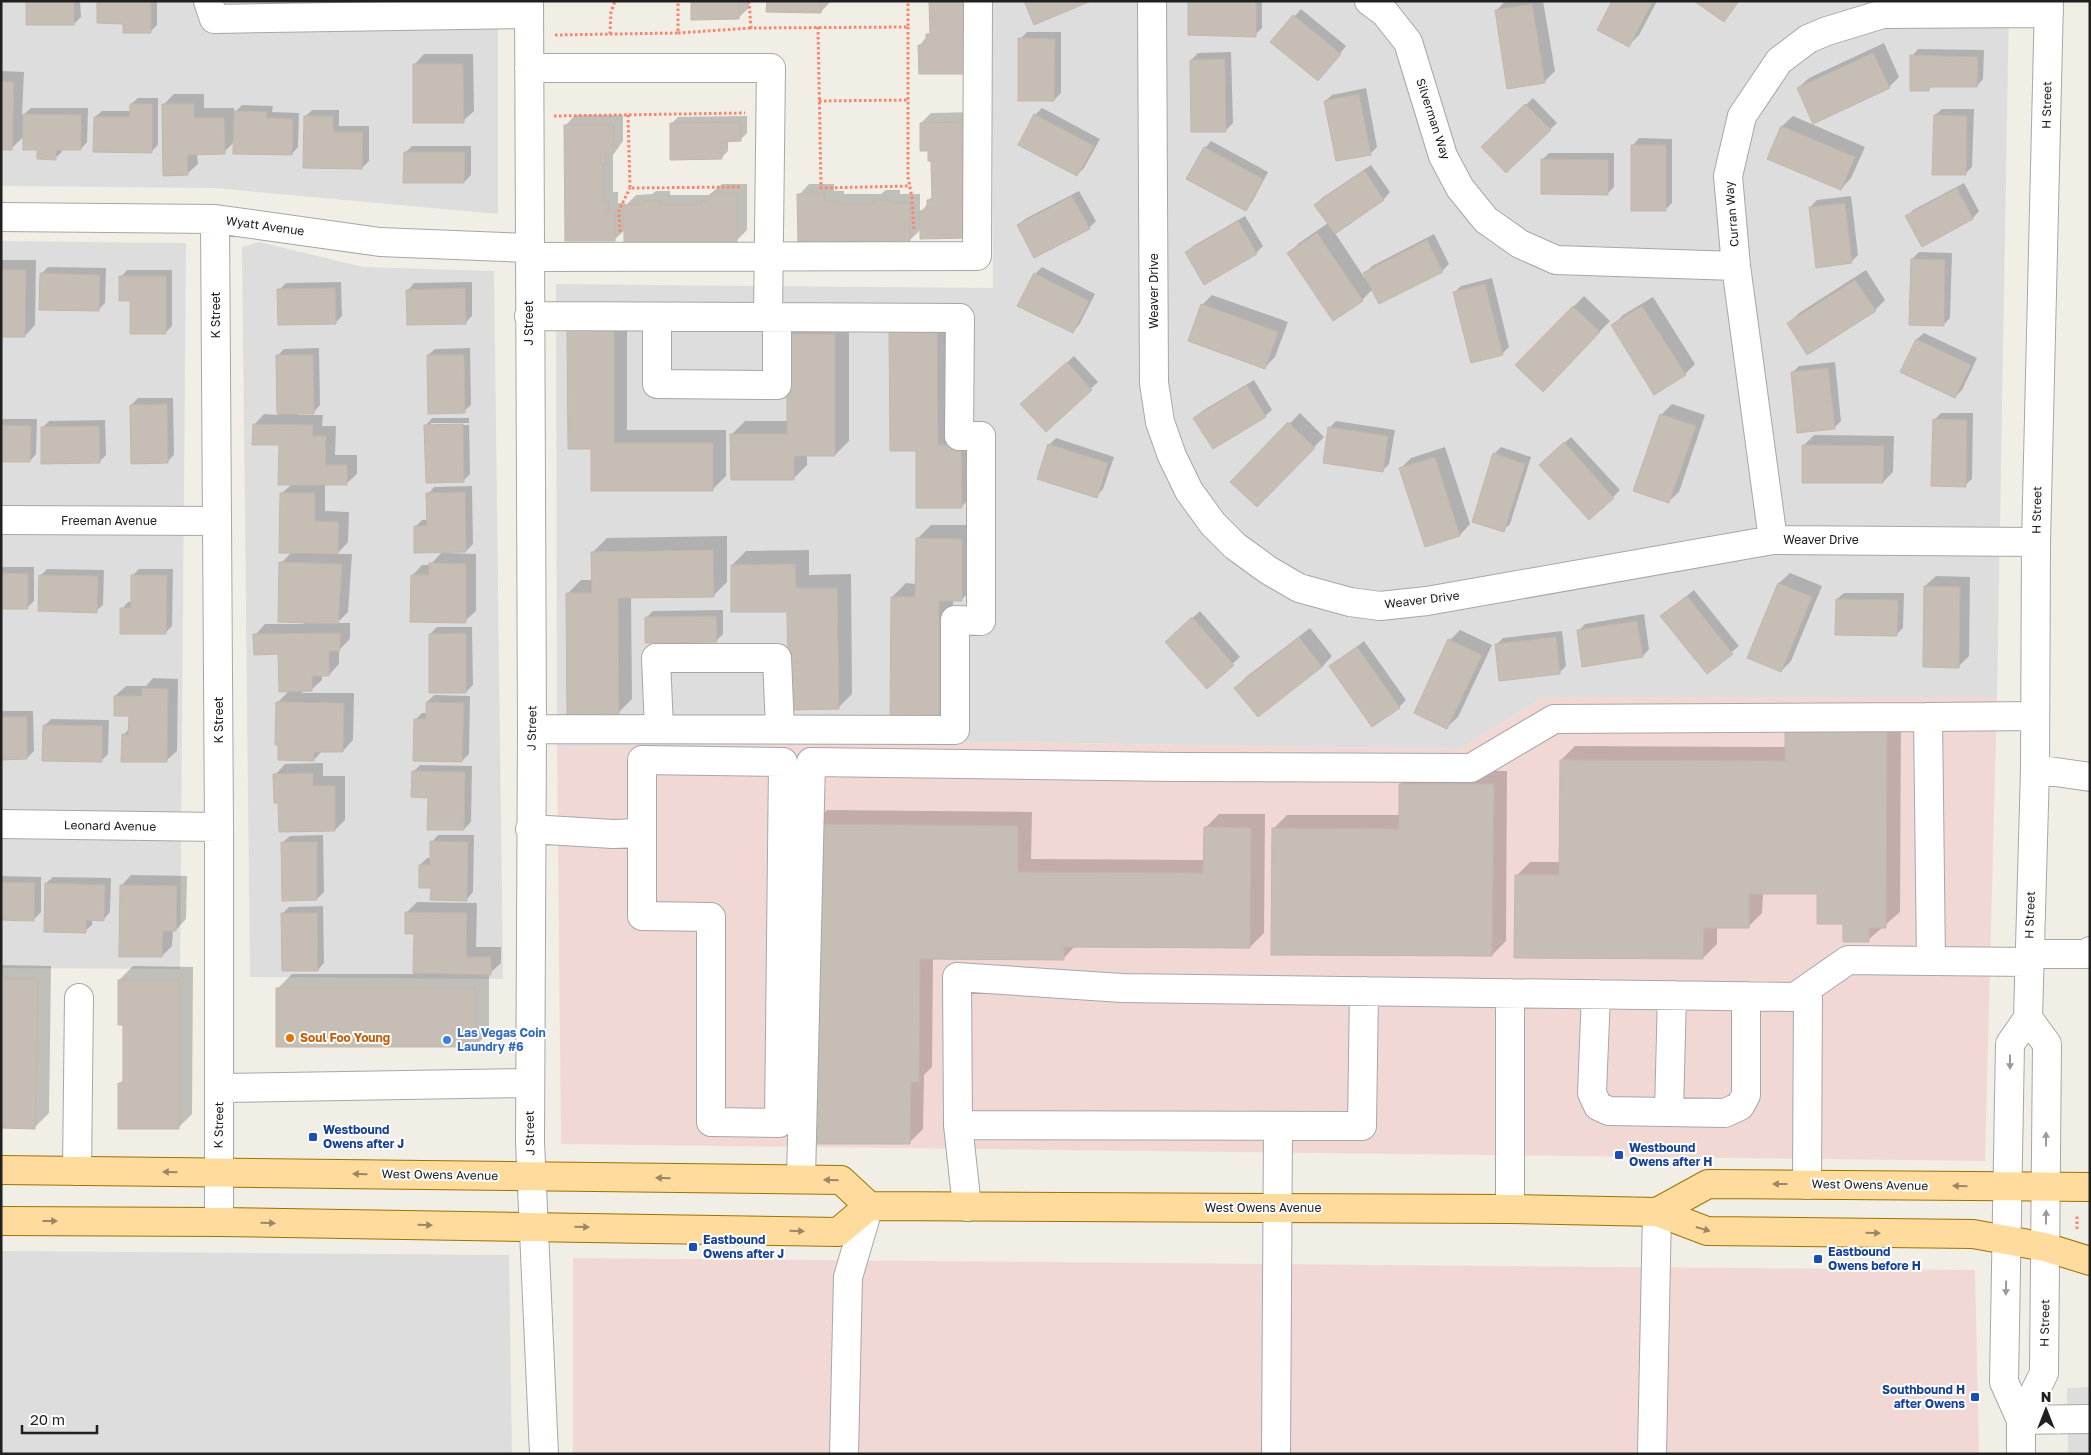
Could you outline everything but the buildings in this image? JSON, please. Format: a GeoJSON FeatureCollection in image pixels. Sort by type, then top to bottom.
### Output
{"type":"FeatureCollection","features":[{"type":"Feature","properties":{"kind":"main road","name":"West Owens Avenue"},"geometry":{"type":"LineString","coordinates":[[1,1170],[841,1180],[869,1206],[1510,1209],[1657,1212],[1706,1232],[1973,1234],[2045,1247],[2090,1260]]}},
{"type":"Feature","properties":{"kind":"main road","name":"West Owens Avenue"},"geometry":{"type":"LineString","coordinates":[[1657,1212],[1708,1184],[2090,1187]]}},
{"type":"Feature","properties":{"kind":"main road"},"geometry":{"type":"LineString","coordinates":[[1,1221],[533,1226],[838,1232],[869,1206]]}},
{"type":"Feature","properties":{"kind":"street"},"geometry":{"type":"LineString","coordinates":[[208,1],[214,19],[278,10],[529,17]]}},
{"type":"Feature","properties":{"kind":"street","name":"Wyatt Avenue"},"geometry":{"type":"LineString","coordinates":[[1,217],[215,218],[380,242],[621,258],[977,256],[978,1]]}},
{"type":"Feature","properties":{"kind":"street","name":"Weaver Drive"},"geometry":{"type":"LineString","coordinates":[[1152,1],[1154,373],[1160,422],[1172,456],[1189,491],[1213,524],[1236,546],[1268,570],[1299,588],[1350,602],[1380,606],[1427,601],[1773,540],[2036,542]]}},
{"type":"Feature","properties":{"kind":"street","name":"Silverman Way"},"geometry":{"type":"LineString","coordinates":[[1369,1],[1385,13],[1408,42],[1443,156],[1460,188],[1486,220],[1520,244],[1556,260],[1736,266]]}},
{"type":"Feature","properties":{"kind":"street","name":"Curran Way"},"geometry":{"type":"LineString","coordinates":[[1773,540],[1736,266],[1728,176],[1742,116],[1780,61],[1808,40],[1827,31],[1883,14],[2049,7]]}},
{"type":"Feature","properties":{"kind":"street","name":"H Street"},"geometry":{"type":"LineString","coordinates":[[2022,1454],[2021,1420],[2004,1382],[2009,1187],[2010,1044],[2028,1018],[2035,716],[2036,542],[2049,7]]}},
{"type":"Feature","properties":{"kind":"street","name":"J Street"},"geometry":{"type":"LineString","coordinates":[[529,17],[532,729],[530,1083],[531,1177],[544,1454]]}},
{"type":"Feature","properties":{"kind":"street"},"geometry":{"type":"LineString","coordinates":[[529,68],[770,68],[769,258],[777,385],[657,384],[657,317]]}},
{"type":"Feature","properties":{"kind":"street","name":"K Street"},"geometry":{"type":"LineString","coordinates":[[215,218],[219,827],[219,1222]]}},
{"type":"Feature","properties":{"kind":"street"},"geometry":{"type":"LineString","coordinates":[[529,316],[960,318],[959,436],[981,436],[981,621],[955,620],[955,730],[532,729]]}},
{"type":"Feature","properties":{"kind":"street","name":"Freeman Avenue"},"geometry":{"type":"LineString","coordinates":[[1,520],[217,521]]}},
{"type":"Feature","properties":{"kind":"street"},"geometry":{"type":"LineString","coordinates":[[659,729],[656,658],[777,658],[780,729]]}},
{"type":"Feature","properties":{"kind":"street"},"geometry":{"type":"LineString","coordinates":[[801,1179],[811,762],[1176,767],[1471,768],[1554,718],[2035,716]]}},
{"type":"Feature","properties":{"kind":"street"},"geometry":{"type":"LineString","coordinates":[[1928,717],[1931,961]]}},
{"type":"Feature","properties":{"kind":"street"},"geometry":{"type":"LineString","coordinates":[[642,760],[783,762],[779,1124],[710,1122],[710,917],[642,916],[642,833],[642,760]]}},
{"type":"Feature","properties":{"kind":"street"},"geometry":{"type":"LineString","coordinates":[[2034,769],[2090,777]]}},
{"type":"Feature","properties":{"kind":"street","name":"Leonard Avenue"},"geometry":{"type":"LineString","coordinates":[[1,824],[219,827]]}},
{"type":"Feature","properties":{"kind":"street"},"geometry":{"type":"LineString","coordinates":[[530,829],[613,834],[642,833]]}},
{"type":"Feature","properties":{"kind":"street"},"geometry":{"type":"LineString","coordinates":[[967,1207],[958,1125],[957,977],[1122,988],[1795,997],[1848,960],[1931,961],[2029,958],[2086,954],[2090,952]]}},
{"type":"Feature","properties":{"kind":"street"},"geometry":{"type":"LineString","coordinates":[[1807,1185],[1808,988]]}},
{"type":"Feature","properties":{"kind":"street"},"geometry":{"type":"LineString","coordinates":[[958,1125],[1362,1126],[1364,991]]}},
{"type":"Feature","properties":{"kind":"street"},"geometry":{"type":"LineString","coordinates":[[1510,993],[1510,1209]]}},
{"type":"Feature","properties":{"kind":"street"},"geometry":{"type":"LineString","coordinates":[[1596,994],[1592,1093],[1598,1106],[1608,1110],[1725,1113],[1740,1106],[1746,1095],[1746,996]]}},
{"type":"Feature","properties":{"kind":"street"},"geometry":{"type":"LineString","coordinates":[[1669,1112],[1672,995]]}},
{"type":"Feature","properties":{"kind":"street"},"geometry":{"type":"LineString","coordinates":[[77,1171],[79,998]]}},
{"type":"Feature","properties":{"kind":"street","name":"H Street"},"geometry":{"type":"LineString","coordinates":[[2021,1420],[2044,1373],[2047,1044],[2028,1018]]}},
{"type":"Feature","properties":{"kind":"street"},"geometry":{"type":"LineString","coordinates":[[219,1088],[530,1083]]}},
{"type":"Feature","properties":{"kind":"street"},"geometry":{"type":"LineString","coordinates":[[1276,1454],[1278,1126]]}},
{"type":"Feature","properties":{"kind":"street"},"geometry":{"type":"LineString","coordinates":[[844,1454],[848,1278],[869,1206]]}},
{"type":"Feature","properties":{"kind":"street"},"geometry":{"type":"LineString","coordinates":[[1652,1454],[1657,1212]]}},
{"type":"Feature","properties":{"kind":"street"},"geometry":{"type":"LineString","coordinates":[[2021,1420],[2090,1419]]}},
{"type":"Feature","properties":{"kind":"path"},"geometry":{"type":"LineString","coordinates":[[610,34],[611,12],[615,1]]}},
{"type":"Feature","properties":{"kind":"path"},"geometry":{"type":"LineString","coordinates":[[678,1],[678,33]]}},
{"type":"Feature","properties":{"kind":"path"},"geometry":{"type":"LineString","coordinates":[[749,1],[751,28]]}},
{"type":"Feature","properties":{"kind":"path"},"geometry":{"type":"LineString","coordinates":[[908,1],[910,186],[916,257]]}},
{"type":"Feature","properties":{"kind":"path"},"geometry":{"type":"LineString","coordinates":[[529,17],[610,34],[678,33],[751,28],[908,27]]}},
{"type":"Feature","properties":{"kind":"path"},"geometry":{"type":"LineString","coordinates":[[818,27],[821,188],[910,186]]}},
{"type":"Feature","properties":{"kind":"path"},"geometry":{"type":"LineString","coordinates":[[819,101],[908,100]]}},
{"type":"Feature","properties":{"kind":"path"},"geometry":{"type":"LineString","coordinates":[[529,118],[750,113]]}},
{"type":"Feature","properties":{"kind":"path"},"geometry":{"type":"LineString","coordinates":[[621,258],[619,210],[630,188],[628,115]]}},
{"type":"Feature","properties":{"kind":"path"},"geometry":{"type":"LineString","coordinates":[[741,187],[741,196]]}},
{"type":"Feature","properties":{"kind":"path"},"geometry":{"type":"LineString","coordinates":[[630,188],[746,187]]}},
{"type":"Feature","properties":{"kind":"path"},"geometry":{"type":"LineString","coordinates":[[2076,1228],[2077,1214]]}},
{"type":"Feature","properties":{"kind":"shaded area"},"geometry":{"type":"Polygon","coordinates":[[[1,1],[498,1],[498,214],[214,188],[1,186],[1,1]]]}},
{"type":"Feature","properties":{"kind":"shaded area"},"geometry":{"type":"Polygon","coordinates":[[[992,1],[2009,1],[1997,697],[1542,698],[1460,749],[995,742],[557,747],[556,284],[993,288],[992,1]]]}},
{"type":"Feature","properties":{"kind":"shaded area"},"geometry":{"type":"Polygon","coordinates":[[[1,241],[186,243],[180,969],[1,968],[1,241]]]}},
{"type":"Feature","properties":{"kind":"shaded area"},"geometry":{"type":"Polygon","coordinates":[[[259,242],[363,267],[494,271],[503,979],[250,977],[242,247],[259,242]]]}},
{"type":"Feature","properties":{"kind":"shaded area"},"geometry":{"type":"Polygon","coordinates":[[[1997,697],[1985,1161],[561,1144],[557,747],[995,742],[1460,749],[1542,698],[1997,697]]]}},
{"type":"Feature","properties":{"kind":"shaded area"},"geometry":{"type":"Polygon","coordinates":[[[1,1251],[509,1255],[512,1454],[1,1454],[1,1251]]]}},
{"type":"Feature","properties":{"kind":"shaded area"},"geometry":{"type":"Polygon","coordinates":[[[573,1258],[1975,1270],[1979,1454],[573,1454],[573,1258]]]}},
{"type":"Feature","properties":{"kind":"shaded area"},"geometry":{"type":"Polygon","coordinates":[[[2090,1387],[2090,1454],[2068,1454],[2067,1388],[2090,1387]]]}},
{"type":"Feature","properties":{"kind":"place","name":"Soul Foo Young"},"geometry":{"type":"Point","coordinates":[290,1038]}},
{"type":"Feature","properties":{"kind":"place","name":"Las Vegas Coin Laundry #6"},"geometry":{"type":"Point","coordinates":[447,1040]}},
{"type":"Feature","properties":{"kind":"place","name":"Westbound Owens after J"},"geometry":{"type":"Point","coordinates":[313,1137]}},
{"type":"Feature","properties":{"kind":"place","name":"Westbound Owens after H"},"geometry":{"type":"Point","coordinates":[1619,1155]}},
{"type":"Feature","properties":{"kind":"place","name":"Eastbound Owens after J"},"geometry":{"type":"Point","coordinates":[693,1247]}},
{"type":"Feature","properties":{"kind":"place","name":"Eastbound Owens before H"},"geometry":{"type":"Point","coordinates":[1818,1259]}},
{"type":"Feature","properties":{"kind":"place","name":"Southbound H after Owens"},"geometry":{"type":"Point","coordinates":[1975,1397]}}]}
